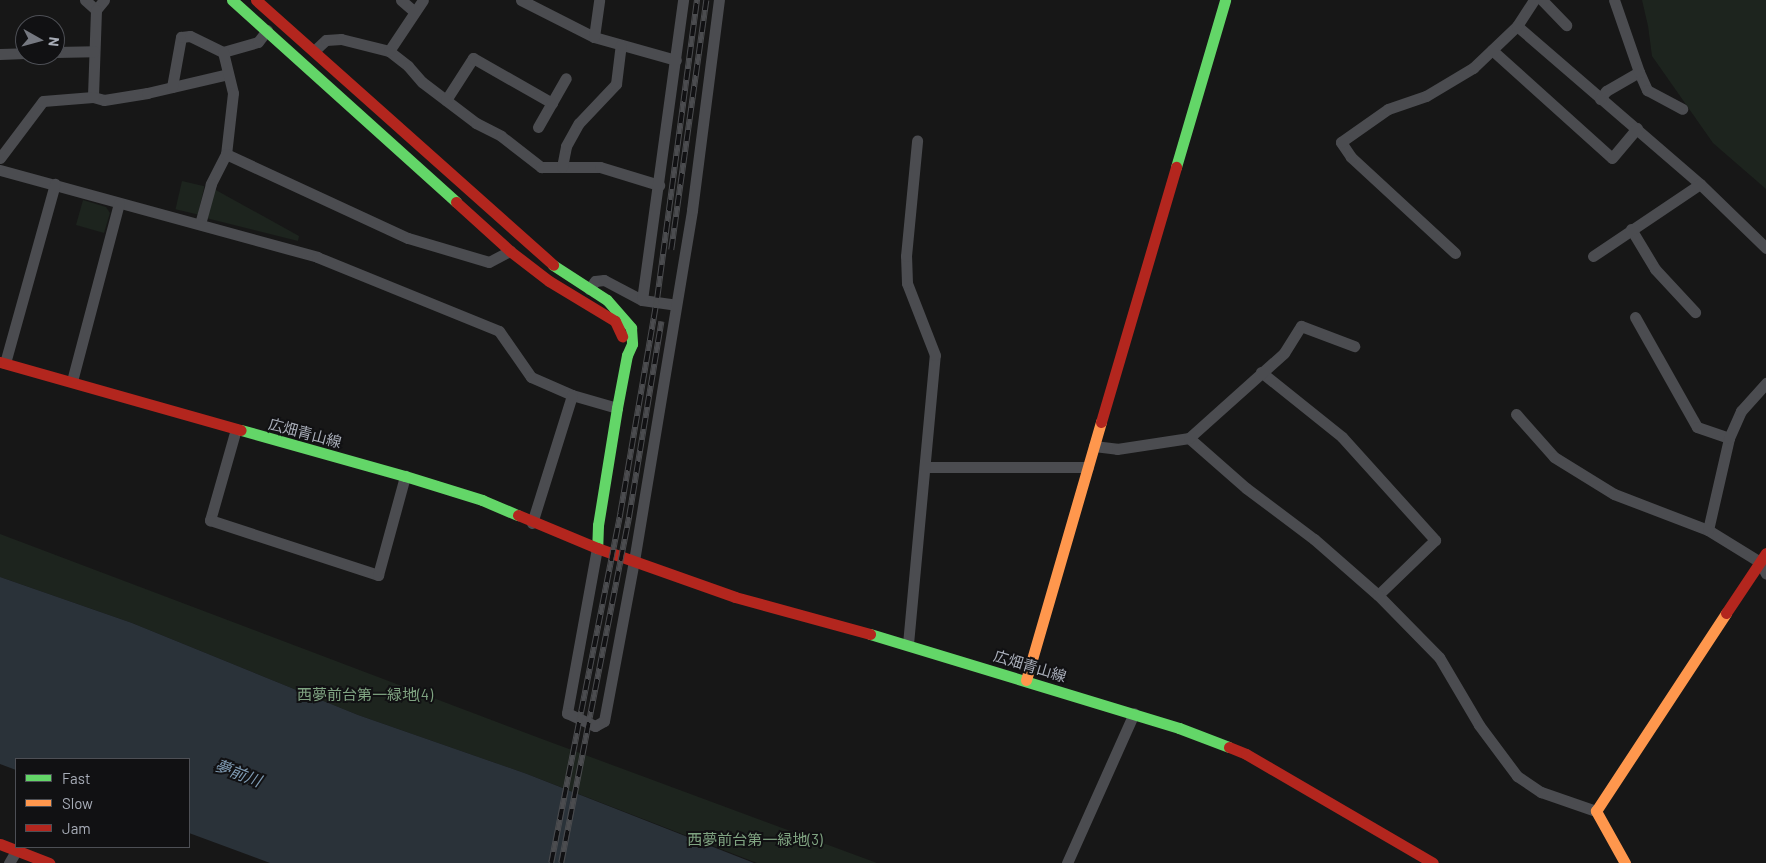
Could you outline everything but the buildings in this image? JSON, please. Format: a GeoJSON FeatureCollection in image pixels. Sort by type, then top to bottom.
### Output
{"type":"FeatureCollection","features":[{"type":"Feature","properties":{"kind":"main road"},"geometry":{"type":"LineString","coordinates":[[232,0],[510,251],[549,281],[614,321],[622,334],[627,355]]}},
{"type":"Feature","properties":{"kind":"main road"},"geometry":{"type":"LineString","coordinates":[[256,0],[519,237],[561,272],[590,289],[622,314],[631,328],[632,344],[627,355],[617,408],[596,548]]}},
{"type":"Feature","properties":{"kind":"main road"},"geometry":{"type":"LineString","coordinates":[[1026,680],[1225,0]]}},
{"type":"Feature","properties":{"kind":"main road","name":"広畑青山線"},"geometry":{"type":"LineString","coordinates":[[2,363],[72,381],[405,476],[482,500],[596,548],[735,597],[908,644],[1179,728],[1246,754],[1433,863]]}},
{"type":"Feature","properties":{"kind":"main road"},"geometry":{"type":"LineString","coordinates":[[1626,863],[1596,811],[1763,557]]}},
{"type":"Feature","properties":{"kind":"main road"},"geometry":{"type":"LineString","coordinates":[[0,844],[49,863]]}},
{"type":"Feature","properties":{"kind":"street"},"geometry":{"type":"LineString","coordinates":[[85,0],[96,10]]}},
{"type":"Feature","properties":{"kind":"street"},"geometry":{"type":"LineString","coordinates":[[93,97],[96,10],[104,0]]}},
{"type":"Feature","properties":{"kind":"street"},"geometry":{"type":"LineString","coordinates":[[402,0],[415,12]]}},
{"type":"Feature","properties":{"kind":"street"},"geometry":{"type":"LineString","coordinates":[[389,51],[423,0]]}},
{"type":"Feature","properties":{"kind":"street"},"geometry":{"type":"LineString","coordinates":[[521,0],[594,37],[676,60]]}},
{"type":"Feature","properties":{"kind":"street"},"geometry":{"type":"LineString","coordinates":[[594,37],[599,0]]}},
{"type":"Feature","properties":{"kind":"street"},"geometry":{"type":"LineString","coordinates":[[642,300],[683,0]]}},
{"type":"Feature","properties":{"kind":"street"},"geometry":{"type":"LineString","coordinates":[[596,548],[566,713],[595,726],[604,721],[634,561],[692,210],[719,0]]}},
{"type":"Feature","properties":{"kind":"street"},"geometry":{"type":"LineString","coordinates":[[1455,254],[1351,157],[1341,142],[1388,109],[1426,96],[1473,68],[1517,26],[1534,0]]}},
{"type":"Feature","properties":{"kind":"street"},"geometry":{"type":"LineString","coordinates":[[1542,0],[1566,24]]}},
{"type":"Feature","properties":{"kind":"street"},"geometry":{"type":"LineString","coordinates":[[1614,0],[1647,90],[1682,109]]}},
{"type":"Feature","properties":{"kind":"street"},"geometry":{"type":"LineString","coordinates":[[1517,26],[1600,100],[1638,128],[1700,184],[1766,248]]}},
{"type":"Feature","properties":{"kind":"street"},"geometry":{"type":"LineString","coordinates":[[172,87],[181,37],[190,36],[223,52],[258,42],[267,30]]}},
{"type":"Feature","properties":{"kind":"street"},"geometry":{"type":"LineString","coordinates":[[314,51],[326,40],[341,39],[389,51],[408,66],[422,82],[541,167],[600,167],[659,185]]}},
{"type":"Feature","properties":{"kind":"street"},"geometry":{"type":"LineString","coordinates":[[562,167],[566,146],[579,123],[616,84],[621,44]]}},
{"type":"Feature","properties":{"kind":"street"},"geometry":{"type":"LineString","coordinates":[[1492,50],[1612,158],[1638,128]]}},
{"type":"Feature","properties":{"kind":"street"},"geometry":{"type":"LineString","coordinates":[[65,52],[94,51]]}},
{"type":"Feature","properties":{"kind":"street"},"geometry":{"type":"LineString","coordinates":[[200,224],[211,184],[226,154],[233,93],[223,52]]}},
{"type":"Feature","properties":{"kind":"street"},"geometry":{"type":"LineString","coordinates":[[0,54],[15,53]]}},
{"type":"Feature","properties":{"kind":"street"},"geometry":{"type":"LineString","coordinates":[[446,100],[473,58],[552,102]]}},
{"type":"Feature","properties":{"kind":"street"},"geometry":{"type":"LineString","coordinates":[[1600,100],[1606,91],[1639,72]]}},
{"type":"Feature","properties":{"kind":"street"},"geometry":{"type":"LineString","coordinates":[[0,158],[42,101],[93,97],[104,100],[228,74]]}},
{"type":"Feature","properties":{"kind":"street"},"geometry":{"type":"LineString","coordinates":[[538,127],[566,78]]}},
{"type":"Feature","properties":{"kind":"street"},"geometry":{"type":"LineString","coordinates":[[908,644],[935,355],[907,283],[906,256],[917,141]]}},
{"type":"Feature","properties":{"kind":"street"},"geometry":{"type":"LineString","coordinates":[[226,154],[408,238],[489,262],[510,251]]}},
{"type":"Feature","properties":{"kind":"street"},"geometry":{"type":"LineString","coordinates":[[0,170],[317,257],[499,331],[531,377],[572,395],[617,408]]}},
{"type":"Feature","properties":{"kind":"street"},"geometry":{"type":"LineString","coordinates":[[2,363],[54,184]]}},
{"type":"Feature","properties":{"kind":"street"},"geometry":{"type":"LineString","coordinates":[[1594,256],[1631,229],[1700,184]]}},
{"type":"Feature","properties":{"kind":"street"},"geometry":{"type":"LineString","coordinates":[[72,381],[119,203]]}},
{"type":"Feature","properties":{"kind":"street"},"geometry":{"type":"LineString","coordinates":[[1631,229],[1655,269],[1695,312]]}},
{"type":"Feature","properties":{"kind":"street"},"geometry":{"type":"LineString","coordinates":[[590,289],[595,281],[604,280],[642,300],[676,305]]}},
{"type":"Feature","properties":{"kind":"street"},"geometry":{"type":"LineString","coordinates":[[1635,317],[1697,427],[1729,438]]}},
{"type":"Feature","properties":{"kind":"street"},"geometry":{"type":"LineString","coordinates":[[1094,446],[1117,449],[1189,438],[1284,353],[1301,326],[1354,346]]}},
{"type":"Feature","properties":{"kind":"street"},"geometry":{"type":"LineString","coordinates":[[1261,372],[1342,437],[1434,540],[1378,595]]}},
{"type":"Feature","properties":{"kind":"street"},"geometry":{"type":"LineString","coordinates":[[1708,530],[1729,438],[1741,412],[1766,383]]}},
{"type":"Feature","properties":{"kind":"street"},"geometry":{"type":"LineString","coordinates":[[532,522],[572,395]]}},
{"type":"Feature","properties":{"kind":"street"},"geometry":{"type":"LineString","coordinates":[[1516,414],[1554,456],[1614,494],[1708,530],[1763,557],[1766,574]]}},
{"type":"Feature","properties":{"kind":"street"},"geometry":{"type":"LineString","coordinates":[[236,429],[210,520],[378,575],[405,476]]}},
{"type":"Feature","properties":{"kind":"street"},"geometry":{"type":"LineString","coordinates":[[1189,438],[1246,488],[1314,539],[1378,595],[1439,658],[1478,725],[1517,776],[1541,792],[1596,811]]}},
{"type":"Feature","properties":{"kind":"street"},"geometry":{"type":"LineString","coordinates":[[925,467],[1088,467]]}},
{"type":"Feature","properties":{"kind":"street"},"geometry":{"type":"LineString","coordinates":[[1066,863],[1134,713]]}},
{"type":"Feature","properties":{"kind":"street"},"geometry":{"type":"LineString","coordinates":[[9,863],[16,851]]}},
{"type":"Feature","properties":{"kind":"green space"},"geometry":{"type":"Polygon","coordinates":[[[1642,0],[1766,0],[1766,189],[1713,143],[1652,56],[1642,0]]]}},
{"type":"Feature","properties":{"kind":"green space"},"geometry":{"type":"Polygon","coordinates":[[[182,181],[204,186],[198,214],[175,209],[182,181]]]}},
{"type":"Feature","properties":{"kind":"green space"},"geometry":{"type":"Polygon","coordinates":[[[214,189],[299,236],[298,241],[206,218],[214,189]]]}},
{"type":"Feature","properties":{"kind":"green space"},"geometry":{"type":"Polygon","coordinates":[[[83,200],[106,207],[110,213],[104,233],[76,225],[83,200]]]}},
{"type":"Feature","properties":{"kind":"green space","name":"西夢前台第一緑地(4)"},"geometry":{"type":"Polygon","coordinates":[[[0,534],[542,739],[877,863],[757,863],[527,774],[358,715],[132,623],[0,577],[0,534]]]}},
{"type":"Feature","properties":{"kind":"water","name":"夢前川"},"geometry":{"type":"Polygon","coordinates":[[[0,577],[132,623],[358,715],[527,774],[754,863],[270,863],[190,833],[190,758],[15,758],[15,770],[0,764],[0,577]]]}},
{"type":"Feature","properties":{"kind":"railway"},"geometry":{"type":"LineString","coordinates":[[551,863],[620,514],[657,298],[697,0]]}},
{"type":"Feature","properties":{"kind":"railway"},"geometry":{"type":"LineString","coordinates":[[671,250],[706,0]]}},
{"type":"Feature","properties":{"kind":"railway"},"geometry":{"type":"LineString","coordinates":[[561,863],[629,516],[661,322]]}},
{"type":"Feature","properties":{"kind":"traffic: fast"},"geometry":{"type":"LineString","coordinates":[[232,0],[456,202]]}},
{"type":"Feature","properties":{"kind":"traffic: fast"},"geometry":{"type":"LineString","coordinates":[[1176,167],[1225,0]]}},
{"type":"Feature","properties":{"kind":"traffic: fast"},"geometry":{"type":"LineString","coordinates":[[553,265],[607,300],[631,328],[632,344],[627,355],[617,408],[598,525],[597,548]]}},
{"type":"Feature","properties":{"kind":"traffic: fast"},"geometry":{"type":"LineString","coordinates":[[241,430],[405,476],[482,500],[518,515]]}},
{"type":"Feature","properties":{"kind":"traffic: fast"},"geometry":{"type":"LineString","coordinates":[[870,634],[1179,728],[1229,747]]}},
{"type":"Feature","properties":{"kind":"traffic: slow"},"geometry":{"type":"LineString","coordinates":[[1026,680],[1101,422]]}},
{"type":"Feature","properties":{"kind":"traffic: slow"},"geometry":{"type":"LineString","coordinates":[[1625,863],[1596,811],[1726,613]]}},
{"type":"Feature","properties":{"kind":"traffic: jam"},"geometry":{"type":"LineString","coordinates":[[256,0],[553,265]]}},
{"type":"Feature","properties":{"kind":"traffic: jam"},"geometry":{"type":"LineString","coordinates":[[1101,422],[1176,167]]}},
{"type":"Feature","properties":{"kind":"traffic: jam"},"geometry":{"type":"LineString","coordinates":[[456,202],[510,251],[549,281],[615,321],[622,336]]}},
{"type":"Feature","properties":{"kind":"traffic: jam"},"geometry":{"type":"LineString","coordinates":[[0,362],[241,430]]}},
{"type":"Feature","properties":{"kind":"traffic: jam"},"geometry":{"type":"LineString","coordinates":[[518,515],[597,548],[735,597],[870,634]]}},
{"type":"Feature","properties":{"kind":"traffic: jam"},"geometry":{"type":"LineString","coordinates":[[1726,613],[1766,553]]}},
{"type":"Feature","properties":{"kind":"traffic: jam"},"geometry":{"type":"LineString","coordinates":[[1229,747],[1246,754],[1433,863]]}},
{"type":"Feature","properties":{"kind":"traffic: jam"},"geometry":{"type":"LineString","coordinates":[[0,844],[49,863]]}},
{"type":"Feature","properties":{"kind":"park label","name":"西夢前台第一緑地(3)"},"geometry":{"type":"Point","coordinates":[755,840]}}]}
